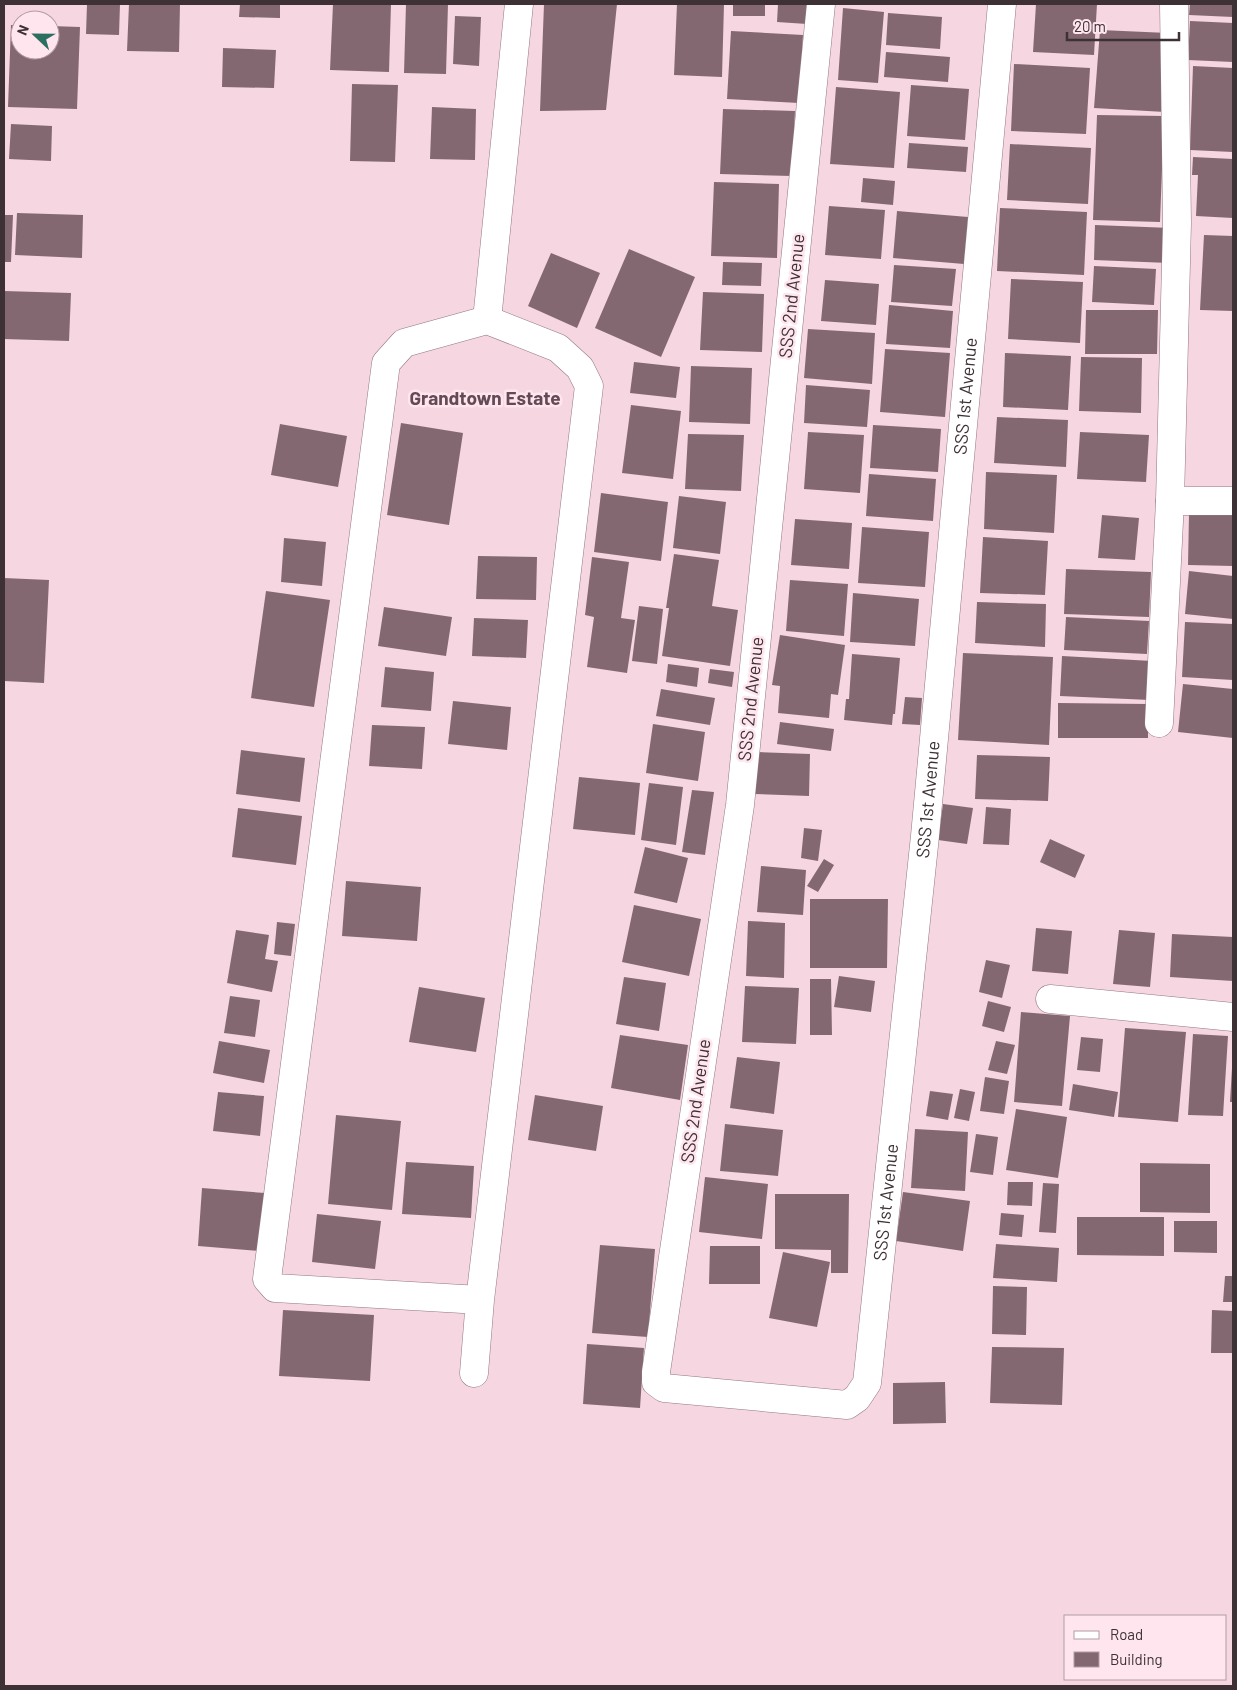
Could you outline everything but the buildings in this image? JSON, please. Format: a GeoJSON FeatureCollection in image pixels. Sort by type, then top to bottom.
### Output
{"type":"FeatureCollection","features":[{"type":"Feature","properties":{"kind":"street"},"geometry":{"type":"LineString","coordinates":[[488,320],[519,4]]}},
{"type":"Feature","properties":{"kind":"street","name":"SSS 2nd Avenue"},"geometry":{"type":"LineString","coordinates":[[664,1388],[656,1382],[656,1372],[740,805],[821,4]]}},
{"type":"Feature","properties":{"kind":"street","name":"SSS 1st Avenue"},"geometry":{"type":"LineString","coordinates":[[664,1388],[847,1404],[857,1398],[867,1383],[925,836],[1002,4]]}},
{"type":"Feature","properties":{"kind":"street"},"geometry":{"type":"LineString","coordinates":[[1159,724],[1170,501],[1177,223],[1174,4]]}},
{"type":"Feature","properties":{"kind":"street"},"geometry":{"type":"LineString","coordinates":[[474,1373],[480,1300],[589,386],[580,368],[558,348],[488,320],[404,344],[386,363],[267,1279],[274,1288],[480,1300]]}},
{"type":"Feature","properties":{"kind":"street"},"geometry":{"type":"LineString","coordinates":[[1170,501],[1233,501]]}},
{"type":"Feature","properties":{"kind":"street"},"geometry":{"type":"LineString","coordinates":[[1050,999],[1233,1017]]}},
{"type":"Feature","properties":{"kind":"district","name":"Grandtown Estate"},"geometry":{"type":"Point","coordinates":[485,398]}}]}
